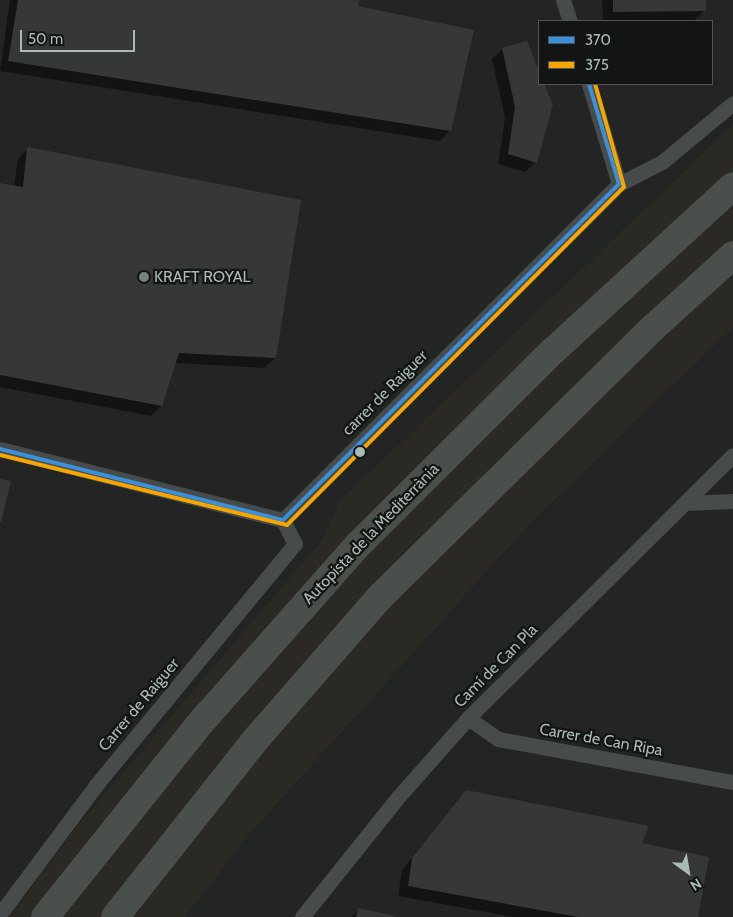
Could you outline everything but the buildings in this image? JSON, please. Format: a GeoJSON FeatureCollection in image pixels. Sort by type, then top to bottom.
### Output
{"type":"FeatureCollection","features":[{"type":"Feature","properties":{"kind":"highway","name":"Autopista de la Mediterrània"},"geometry":{"type":"LineString","coordinates":[[45,917],[203,720],[357,546],[554,351],[733,186]]}},
{"type":"Feature","properties":{"kind":"highway"},"geometry":{"type":"LineString","coordinates":[[115,917],[257,738],[381,596],[640,340],[733,255]]}},
{"type":"Feature","properties":{"kind":"street"},"geometry":{"type":"LineString","coordinates":[[564,0],[570,20]]}},
{"type":"Feature","properties":{"kind":"street"},"geometry":{"type":"LineString","coordinates":[[589,85],[619,184]]}},
{"type":"Feature","properties":{"kind":"street","name":"carrer de Raiguer"},"geometry":{"type":"LineString","coordinates":[[283,520],[619,184],[662,162],[733,102]]}},
{"type":"Feature","properties":{"kind":"street"},"geometry":{"type":"LineString","coordinates":[[0,449],[283,520]]}},
{"type":"Feature","properties":{"kind":"street","name":"Camí de Can Pla"},"geometry":{"type":"LineString","coordinates":[[302,917],[399,796],[468,718],[733,455]]}},
{"type":"Feature","properties":{"kind":"street"},"geometry":{"type":"LineString","coordinates":[[685,503],[733,501]]}},
{"type":"Feature","properties":{"kind":"street","name":"Carrer de Raiguer"},"geometry":{"type":"LineString","coordinates":[[0,914],[96,785],[295,544],[283,520]]}},
{"type":"Feature","properties":{"kind":"street","name":"Carrer de Can Ripa"},"geometry":{"type":"LineString","coordinates":[[468,718],[498,739],[733,782]]}},
{"type":"Feature","properties":{"kind":"shaded area"},"geometry":{"type":"Polygon","coordinates":[[[0,0],[733,0],[733,124],[340,500],[320,542],[77,826],[9,917],[0,917],[0,0]]]}},
{"type":"Feature","properties":{"kind":"shaded area"},"geometry":{"type":"Polygon","coordinates":[[[733,124],[733,328],[530,524],[244,841],[186,917],[9,917],[77,826],[320,542],[340,500],[733,124]]]}},
{"type":"Feature","properties":{"kind":"shaded area"},"geometry":{"type":"Polygon","coordinates":[[[733,328],[733,917],[186,917],[244,841],[530,524],[733,328]]]}},
{"type":"Feature","properties":{"kind":"transit line","name":"370"},"geometry":{"type":"LineString","coordinates":[[0,449],[283,520],[619,184],[589,85]]}},
{"type":"Feature","properties":{"kind":"transit line","name":"375"},"geometry":{"type":"LineString","coordinates":[[0,455],[287,525],[624,187],[595,85]]}},
{"type":"Feature","properties":{"kind":"place","name":"KRAFT ROYAL"},"geometry":{"type":"Point","coordinates":[144,277]}}]}
